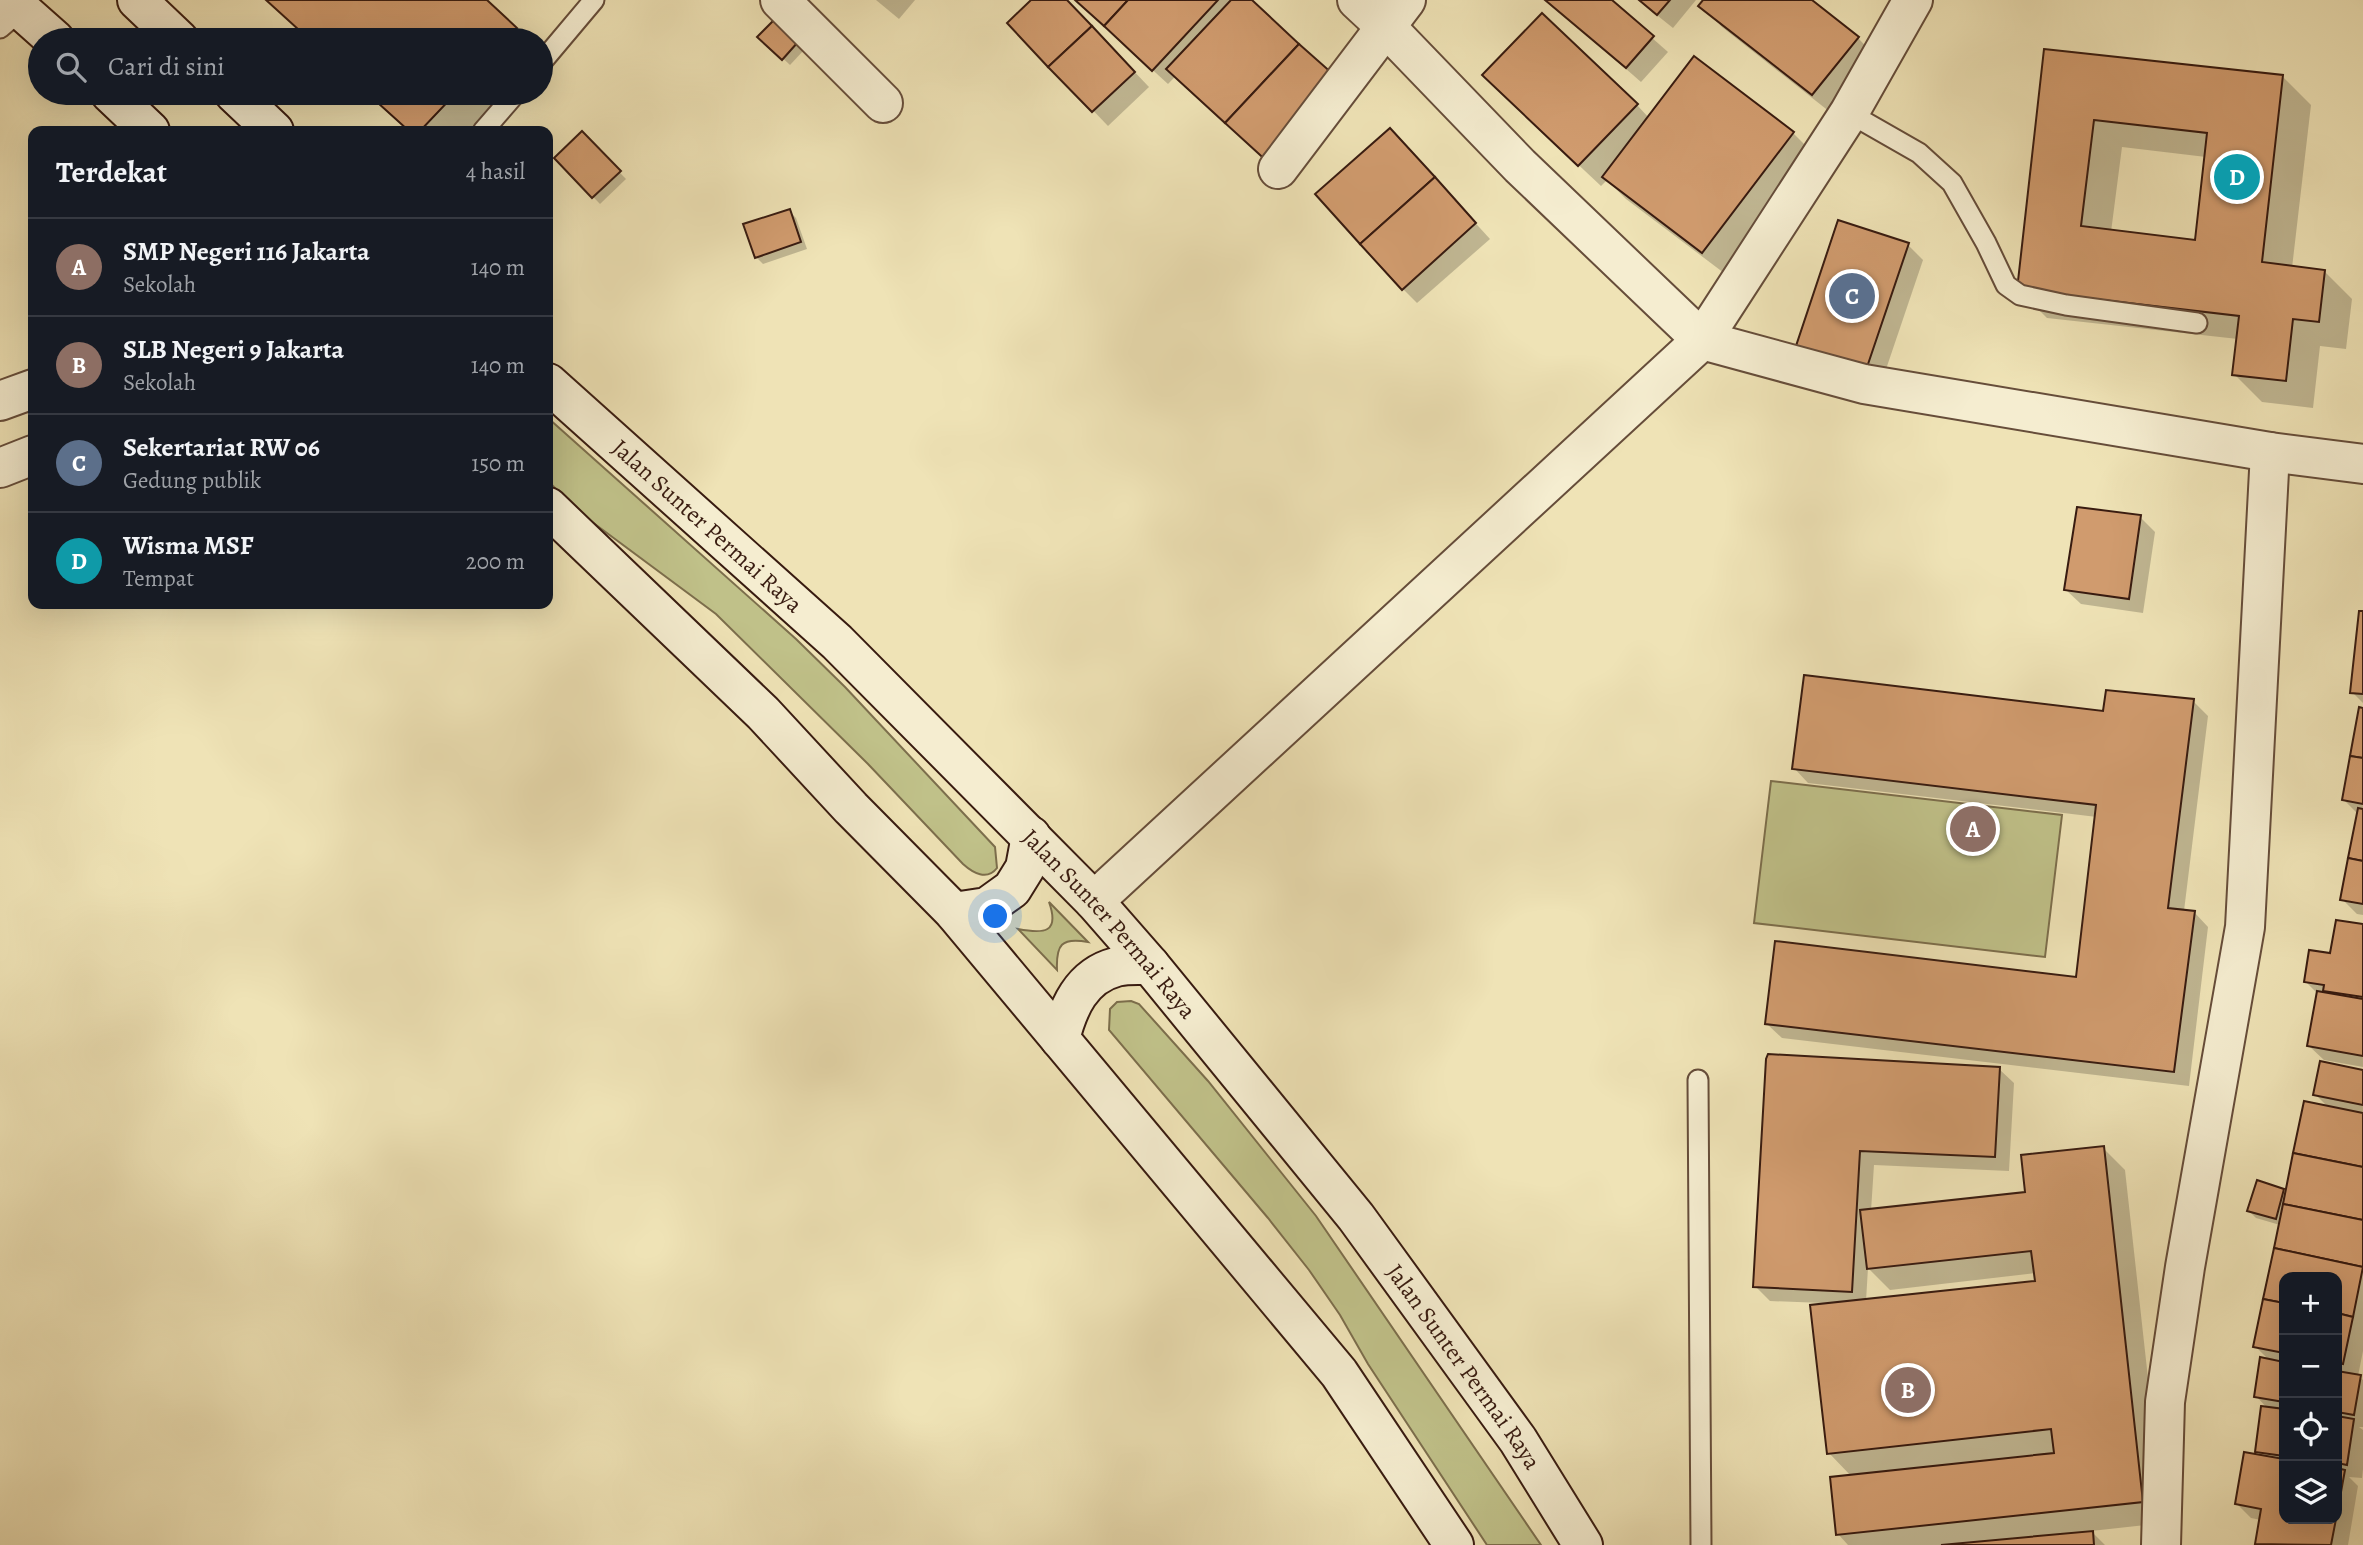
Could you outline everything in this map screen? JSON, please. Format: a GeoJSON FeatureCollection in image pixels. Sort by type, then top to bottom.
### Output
{"type":"FeatureCollection","features":[{"type":"Feature","properties":{"kind":"street"},"geometry":{"type":"LineString","coordinates":[[137,0],[166,28]]}},
{"type":"Feature","properties":{"kind":"street"},"geometry":{"type":"LineString","coordinates":[[780,0],[883,103]]}},
{"type":"Feature","properties":{"kind":"street"},"geometry":{"type":"LineString","coordinates":[[1357,0],[1396,13],[1520,166],[1702,341],[1864,384],[2270,452],[2363,464]]}},
{"type":"Feature","properties":{"kind":"street"},"geometry":{"type":"LineString","coordinates":[[1094,901],[1702,341],[1849,113],[1913,0]]}},
{"type":"Feature","properties":{"kind":"street"},"geometry":{"type":"LineString","coordinates":[[11,13],[35,28]]}},
{"type":"Feature","properties":{"kind":"street"},"geometry":{"type":"LineString","coordinates":[[1278,169],[1396,13]]}},
{"type":"Feature","properties":{"kind":"street"},"geometry":{"type":"LineString","coordinates":[[123,105],[145,126]]}},
{"type":"Feature","properties":{"kind":"street"},"geometry":{"type":"LineString","coordinates":[[247,105],[269,126]]}},
{"type":"Feature","properties":{"kind":"street","name":"Jalan Sunter Permai Raya"},"geometry":{"type":"LineString","coordinates":[[553,387],[837,642],[1094,901],[1150,965],[1356,1217],[1518,1440],[1583,1545]]}},
{"type":"Feature","properties":{"kind":"street"},"geometry":{"type":"LineString","coordinates":[[0,401],[28,391]]}},
{"type":"Feature","properties":{"kind":"street"},"geometry":{"type":"LineString","coordinates":[[2161,1545],[2165,1402],[2185,1267],[2245,926],[2270,452]]}},
{"type":"Feature","properties":{"kind":"street"},"geometry":{"type":"LineString","coordinates":[[0,467],[28,457]]}},
{"type":"Feature","properties":{"kind":"street"},"geometry":{"type":"LineString","coordinates":[[553,512],[762,713],[954,912],[1339,1373],[1454,1545]]}},
{"type":"Feature","properties":{"kind":"street"},"geometry":{"type":"LineString","coordinates":[[954,912],[987,907],[1012,889],[1026,867],[1031,836]]}},
{"type":"Feature","properties":{"kind":"street"},"geometry":{"type":"LineString","coordinates":[[1060,1039],[1068,1008],[1090,980],[1115,967],[1150,965]]}},
{"type":"Feature","properties":{"kind":"lane"},"geometry":{"type":"LineString","coordinates":[[553,49],[594,0]]}},
{"type":"Feature","properties":{"kind":"lane"},"geometry":{"type":"LineString","coordinates":[[487,126],[506,105]]}},
{"type":"Feature","properties":{"kind":"lane"},"geometry":{"type":"LineString","coordinates":[[1849,113],[1919,153],[1952,183],[2006,285],[2020,295],[2066,305],[2197,323]]}},
{"type":"Feature","properties":{"kind":"lane"},"geometry":{"type":"LineString","coordinates":[[1698,1080],[1702,1545]]}},
{"type":"Feature","properties":{"kind":"green space"},"geometry":{"type":"Polygon","coordinates":[[[553,422],[796,639],[845,687],[995,847],[997,868],[984,875],[963,864],[868,764],[716,614],[580,513],[553,486],[553,422]]]}},
{"type":"Feature","properties":{"kind":"green space"},"geometry":{"type":"Polygon","coordinates":[[[1771,781],[2062,815],[2045,957],[1754,923],[1771,781]]]}},
{"type":"Feature","properties":{"kind":"green space"},"geometry":{"type":"Polygon","coordinates":[[[1049,902],[1088,942],[1072,941],[1062,945],[1058,954],[1057,970],[1018,929],[1047,929],[1052,920],[1049,902]]]}},
{"type":"Feature","properties":{"kind":"green space"},"geometry":{"type":"Polygon","coordinates":[[[1131,1001],[1139,1004],[1208,1081],[1316,1216],[1541,1545],[1487,1545],[1309,1270],[1109,1030],[1110,1009],[1117,1002],[1131,1001]]]}},
{"type":"Feature","properties":{"kind":"building"},"geometry":{"type":"Polygon","coordinates":[[[266,0],[487,0],[517,28],[297,28],[266,0]]]}},
{"type":"Feature","properties":{"kind":"building"},"geometry":{"type":"Polygon","coordinates":[[[1031,0],[1067,0],[1092,26],[1048,67],[1007,23],[1031,0]]]}},
{"type":"Feature","properties":{"kind":"building"},"geometry":{"type":"Polygon","coordinates":[[[1075,0],[1128,0],[1104,26],[1075,0]]]}},
{"type":"Feature","properties":{"kind":"building"},"geometry":{"type":"Polygon","coordinates":[[[1128,0],[1218,0],[1152,71],[1104,26],[1128,0]]]}},
{"type":"Feature","properties":{"kind":"building"},"geometry":{"type":"Polygon","coordinates":[[[1231,0],[1252,0],[1299,44],[1225,123],[1166,69],[1231,0]]]}},
{"type":"Feature","properties":{"kind":"building"},"geometry":{"type":"Polygon","coordinates":[[[1545,0],[1612,0],[1654,36],[1626,68],[1545,0]]]}},
{"type":"Feature","properties":{"kind":"building"},"geometry":{"type":"Polygon","coordinates":[[[1639,0],[1670,0],[1657,15],[1639,0]]]}},
{"type":"Feature","properties":{"kind":"building"},"geometry":{"type":"Polygon","coordinates":[[[1703,0],[1812,0],[1859,37],[1812,95],[1698,6],[1703,0]]]}},
{"type":"Feature","properties":{"kind":"building"},"geometry":{"type":"Polygon","coordinates":[[[1542,13],[1638,104],[1578,166],[1482,75],[1542,13]]]}},
{"type":"Feature","properties":{"kind":"building"},"geometry":{"type":"Polygon","coordinates":[[[774,20],[798,42],[782,60],[757,37],[774,20]]]}},
{"type":"Feature","properties":{"kind":"building"},"geometry":{"type":"Polygon","coordinates":[[[1092,26],[1135,72],[1092,112],[1048,67],[1092,26]]]}},
{"type":"Feature","properties":{"kind":"building"},"geometry":{"type":"Polygon","coordinates":[[[1299,44],[1342,82],[1270,164],[1225,123],[1299,44]]]}},
{"type":"Feature","properties":{"kind":"building"},"geometry":{"type":"Polygon","coordinates":[[[2044,49],[2283,75],[2262,262],[2325,270],[2319,322],[2293,319],[2286,381],[2232,375],[2239,316],[2017,290],[2044,49]],[[2094,120],[2081,226],[2195,240],[2207,133],[2094,120]]]}},
{"type":"Feature","properties":{"kind":"building"},"geometry":{"type":"Polygon","coordinates":[[[1694,56],[1794,132],[1702,253],[1602,177],[1694,56]]]}},
{"type":"Feature","properties":{"kind":"building"},"geometry":{"type":"Polygon","coordinates":[[[380,105],[445,105],[425,126],[403,126],[380,105]]]}},
{"type":"Feature","properties":{"kind":"building"},"geometry":{"type":"Polygon","coordinates":[[[1390,128],[1435,177],[1360,244],[1315,194],[1390,128]]]}},
{"type":"Feature","properties":{"kind":"building"},"geometry":{"type":"Polygon","coordinates":[[[582,131],[621,171],[592,198],[554,158],[582,131]]]}},
{"type":"Feature","properties":{"kind":"building"},"geometry":{"type":"Polygon","coordinates":[[[1435,177],[1476,223],[1402,290],[1360,244],[1435,177]]]}},
{"type":"Feature","properties":{"kind":"building"},"geometry":{"type":"Polygon","coordinates":[[[790,209],[801,242],[755,258],[743,224],[790,209]]]}},
{"type":"Feature","properties":{"kind":"building"},"geometry":{"type":"Polygon","coordinates":[[[1838,220],[1909,243],[1865,373],[1795,349],[1838,220]]]}},
{"type":"Feature","properties":{"kind":"building"},"geometry":{"type":"Polygon","coordinates":[[[2077,507],[2141,515],[2129,599],[2064,590],[2077,507]]]}},
{"type":"Feature","properties":{"kind":"building"},"geometry":{"type":"Polygon","coordinates":[[[2359,611],[2363,611],[2363,694],[2350,693],[2359,611]]]}},
{"type":"Feature","properties":{"kind":"building"},"geometry":{"type":"Polygon","coordinates":[[[1804,675],[2103,711],[2106,690],[2194,699],[2168,908],[2195,911],[2174,1072],[1765,1024],[1775,941],[2076,977],[2096,805],[1792,769],[1804,675]]]}},
{"type":"Feature","properties":{"kind":"building"},"geometry":{"type":"Polygon","coordinates":[[[2359,707],[2363,708],[2363,758],[2350,756],[2359,707]]]}},
{"type":"Feature","properties":{"kind":"building"},"geometry":{"type":"Polygon","coordinates":[[[2350,756],[2363,758],[2363,804],[2342,800],[2350,756]]]}},
{"type":"Feature","properties":{"kind":"building"},"geometry":{"type":"Polygon","coordinates":[[[2358,808],[2363,809],[2363,861],[2348,858],[2358,808]]]}},
{"type":"Feature","properties":{"kind":"building"},"geometry":{"type":"Polygon","coordinates":[[[2348,858],[2363,861],[2363,904],[2340,900],[2348,858]]]}},
{"type":"Feature","properties":{"kind":"building"},"geometry":{"type":"Polygon","coordinates":[[[2336,920],[2363,924],[2363,997],[2323,991],[2324,985],[2304,982],[2309,950],[2330,953],[2336,920]]]}},
{"type":"Feature","properties":{"kind":"building"},"geometry":{"type":"Polygon","coordinates":[[[2317,991],[2363,999],[2363,1056],[2307,1046],[2317,991]]]}},
{"type":"Feature","properties":{"kind":"building"},"geometry":{"type":"Polygon","coordinates":[[[1768,1054],[2000,1067],[1995,1157],[1860,1151],[1852,1292],[1753,1287],[1768,1054]]]}},
{"type":"Feature","properties":{"kind":"building"},"geometry":{"type":"Polygon","coordinates":[[[2320,1061],[2363,1070],[2363,1105],[2313,1095],[2320,1061]]]}},
{"type":"Feature","properties":{"kind":"building"},"geometry":{"type":"Polygon","coordinates":[[[2304,1101],[2363,1113],[2363,1167],[2293,1153],[2304,1101]]]}},
{"type":"Feature","properties":{"kind":"building"},"geometry":{"type":"Polygon","coordinates":[[[2104,1146],[2143,1502],[1836,1535],[1830,1477],[2054,1453],[2051,1429],[1827,1454],[1810,1305],[2035,1281],[2031,1251],[1867,1269],[1860,1210],[2025,1192],[2021,1155],[2104,1146]]]}},
{"type":"Feature","properties":{"kind":"building"},"geometry":{"type":"Polygon","coordinates":[[[2293,1153],[2363,1167],[2363,1220],[2283,1204],[2293,1153]]]}},
{"type":"Feature","properties":{"kind":"building"},"geometry":{"type":"Polygon","coordinates":[[[2257,1180],[2284,1189],[2276,1219],[2247,1211],[2257,1180]]]}},
{"type":"Feature","properties":{"kind":"building"},"geometry":{"type":"Polygon","coordinates":[[[2283,1204],[2363,1220],[2363,1267],[2274,1248],[2283,1204]]]}},
{"type":"Feature","properties":{"kind":"building"},"geometry":{"type":"Polygon","coordinates":[[[2274,1248],[2363,1267],[2353,1317],[2342,1314],[2342,1272],[2279,1272],[2279,1302],[2263,1299],[2274,1248]]]}},
{"type":"Feature","properties":{"kind":"building"},"geometry":{"type":"Polygon","coordinates":[[[2263,1299],[2279,1302],[2279,1352],[2253,1347],[2263,1299]]]}},
{"type":"Feature","properties":{"kind":"building"},"geometry":{"type":"Polygon","coordinates":[[[2342,1314],[2353,1317],[2342,1364],[2342,1314]]]}},
{"type":"Feature","properties":{"kind":"building"},"geometry":{"type":"Polygon","coordinates":[[[2260,1357],[2279,1361],[2279,1401],[2254,1397],[2260,1357]]]}},
{"type":"Feature","properties":{"kind":"building"},"geometry":{"type":"Polygon","coordinates":[[[2342,1372],[2361,1375],[2354,1415],[2342,1413],[2342,1372]]]}},
{"type":"Feature","properties":{"kind":"building"},"geometry":{"type":"Polygon","coordinates":[[[2261,1406],[2279,1408],[2279,1455],[2255,1452],[2261,1406]]]}},
{"type":"Feature","properties":{"kind":"building"},"geometry":{"type":"Polygon","coordinates":[[[2342,1417],[2354,1419],[2347,1465],[2342,1464],[2342,1417]]]}},
{"type":"Feature","properties":{"kind":"building"},"geometry":{"type":"Polygon","coordinates":[[[2244,1452],[2279,1458],[2279,1524],[2335,1524],[2331,1545],[2255,1544],[2261,1509],[2235,1504],[2244,1452]]]}},
{"type":"Feature","properties":{"kind":"building"},"geometry":{"type":"Polygon","coordinates":[[[2093,1531],[2094,1545],[1941,1545],[2093,1531]]]}},
{"type":"Feature","properties":{"kind":"place","name":"Wisma MSF"},"geometry":{"type":"Point","coordinates":[2237,177]}},
{"type":"Feature","properties":{"kind":"place","name":"Sekertariat RW 06"},"geometry":{"type":"Point","coordinates":[1852,296]}},
{"type":"Feature","properties":{"kind":"place","name":"SMP Negeri 116 Jakarta"},"geometry":{"type":"Point","coordinates":[1973,829]}},
{"type":"Feature","properties":{"kind":"place","name":"SLB Negeri 9 Jakarta"},"geometry":{"type":"Point","coordinates":[1908,1390]}}]}
